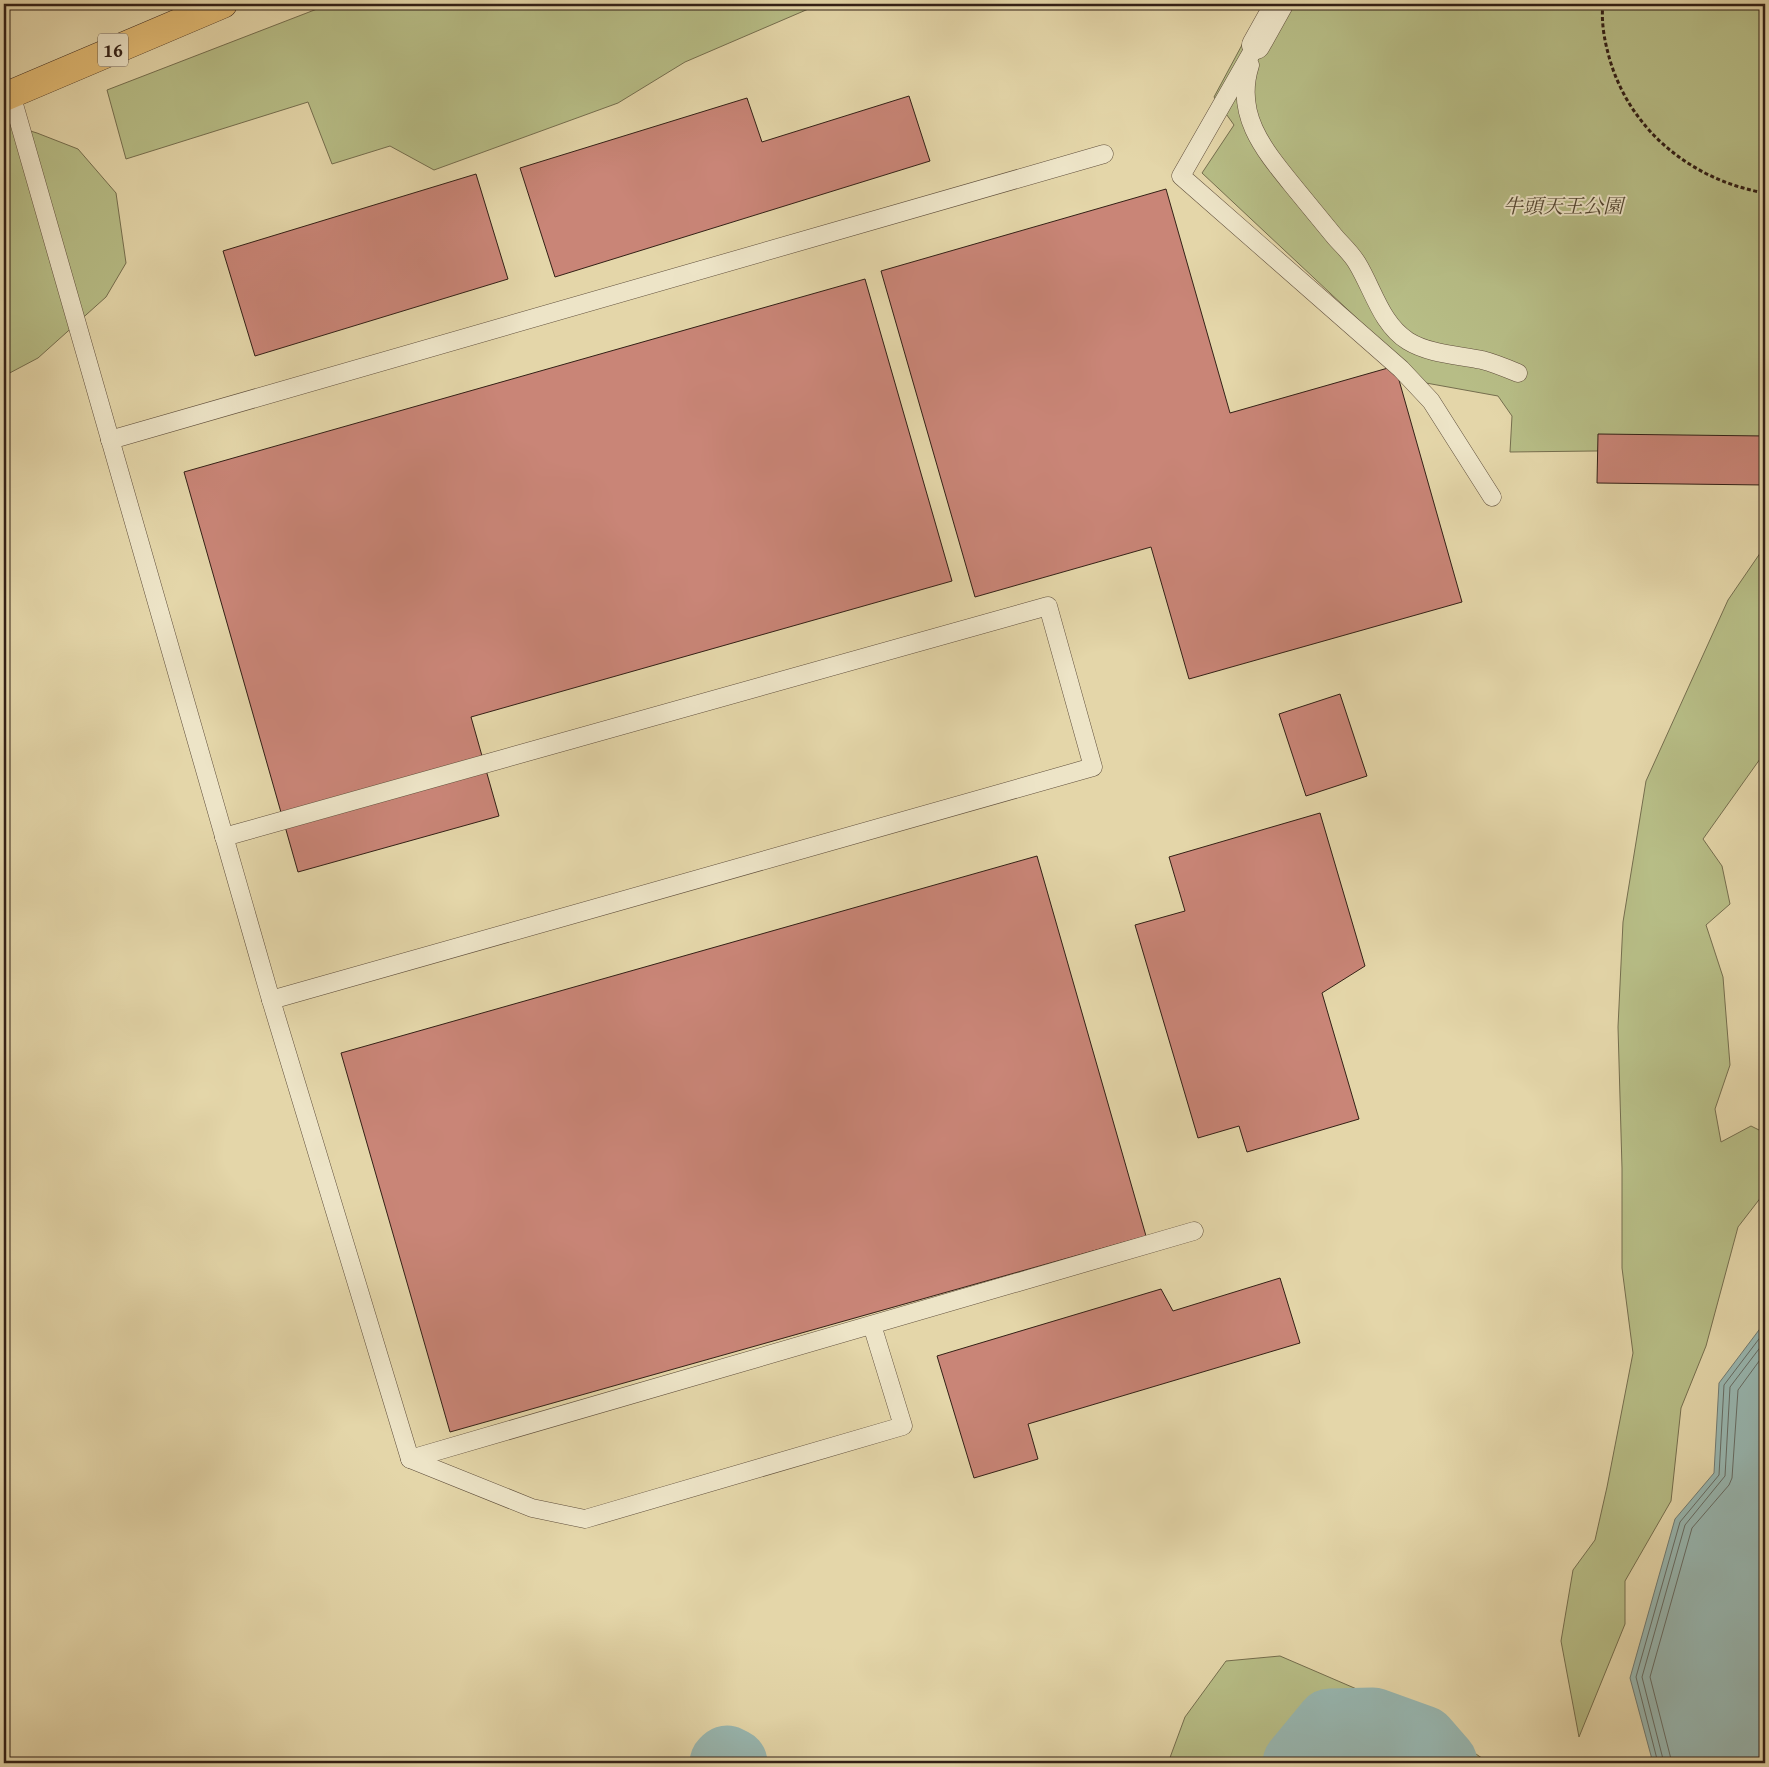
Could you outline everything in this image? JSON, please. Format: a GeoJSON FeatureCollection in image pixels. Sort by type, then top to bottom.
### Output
{"type":"FeatureCollection","features":[{"type":"Feature","properties":{"kind":"main road","name":"16"},"geometry":{"type":"LineString","coordinates":[[7,96],[223,4]]}},
{"type":"Feature","properties":{"kind":"street"},"geometry":{"type":"LineString","coordinates":[[1256,45],[1280,4]]}},
{"type":"Feature","properties":{"kind":"lane"},"geometry":{"type":"LineString","coordinates":[[1256,45],[1246,78],[1245,98],[1249,117],[1259,141],[1356,261],[1380,310],[1392,327],[1408,341],[1428,349],[1485,361],[1518,373]]}},
{"type":"Feature","properties":{"kind":"lane"},"geometry":{"type":"LineString","coordinates":[[1256,45],[1181,176],[1401,369],[1431,401],[1492,497]]}},
{"type":"Feature","properties":{"kind":"lane"},"geometry":{"type":"LineString","coordinates":[[7,96],[110,440],[271,1000],[410,1458]]}},
{"type":"Feature","properties":{"kind":"lane"},"geometry":{"type":"LineString","coordinates":[[110,440],[1104,154]]}},
{"type":"Feature","properties":{"kind":"lane"},"geometry":{"type":"LineString","coordinates":[[224,837],[1048,606],[1093,768],[271,1000]]}},
{"type":"Feature","properties":{"kind":"lane"},"geometry":{"type":"LineString","coordinates":[[410,1458],[1194,1231]]}},
{"type":"Feature","properties":{"kind":"lane"},"geometry":{"type":"LineString","coordinates":[[410,1458],[532,1508],[585,1519],[903,1426],[872,1325]]}},
{"type":"Feature","properties":{"kind":"path"},"geometry":{"type":"LineString","coordinates":[[1603,4],[1604,37],[1612,71],[1626,102],[1641,122],[1663,145],[1686,162],[1710,176],[1765,193]]}},
{"type":"Feature","properties":{"kind":"green space"},"geometry":{"type":"Polygon","coordinates":[[[330,4],[820,4],[685,62],[618,103],[434,170],[390,146],[332,164],[308,102],[126,159],[107,90],[330,4]]]}},
{"type":"Feature","properties":{"kind":"green space","name":"牛頭天王公園"},"geometry":{"type":"Polygon","coordinates":[[[1264,4],[1765,4],[1765,449],[1510,452],[1512,416],[1498,396],[1426,383],[1202,173],[1234,125],[1214,97],[1264,4]]]}},
{"type":"Feature","properties":{"kind":"green space"},"geometry":{"type":"Polygon","coordinates":[[[4,123],[37,133],[78,149],[116,193],[126,263],[106,297],[38,358],[4,376],[4,123]]]}},
{"type":"Feature","properties":{"kind":"green space"},"geometry":{"type":"Polygon","coordinates":[[[1765,546],[1765,752],[1703,839],[1722,866],[1730,904],[1706,925],[1723,977],[1730,1065],[1715,1109],[1721,1142],[1751,1126],[1765,1133],[1765,1192],[1738,1227],[1706,1346],[1681,1408],[1671,1501],[1625,1581],[1625,1624],[1579,1737],[1561,1641],[1573,1570],[1595,1540],[1633,1353],[1622,1268],[1622,1168],[1618,1027],[1623,922],[1646,781],[1728,600],[1765,546]]]}},
{"type":"Feature","properties":{"kind":"green space"},"geometry":{"type":"Polygon","coordinates":[[[1280,1656],[1424,1718],[1489,1763],[1168,1763],[1185,1717],[1226,1661],[1280,1656]]]}},
{"type":"Feature","properties":{"kind":"water"},"geometry":{"type":"Polygon","coordinates":[[[1765,1322],[1765,1763],[1653,1763],[1630,1678],[1675,1519],[1714,1473],[1719,1383],[1765,1322]]]}},
{"type":"Feature","properties":{"kind":"building"},"geometry":{"type":"Polygon","coordinates":[[[909,96],[930,161],[555,277],[520,168],[747,98],[762,142],[909,96]]]}},
{"type":"Feature","properties":{"kind":"building"},"geometry":{"type":"Polygon","coordinates":[[[476,174],[508,279],[255,356],[223,251],[476,174]]]}},
{"type":"Feature","properties":{"kind":"building"},"geometry":{"type":"Polygon","coordinates":[[[1166,189],[1230,413],[1395,366],[1462,602],[1189,679],[1151,547],[975,597],[881,271],[1166,189]]]}},
{"type":"Feature","properties":{"kind":"building"},"geometry":{"type":"Polygon","coordinates":[[[865,279],[952,581],[471,717],[499,816],[298,872],[184,472],[865,279]]]}},
{"type":"Feature","properties":{"kind":"building"},"geometry":{"type":"Polygon","coordinates":[[[1598,434],[1765,436],[1765,485],[1597,483],[1598,434]]]}},
{"type":"Feature","properties":{"kind":"building"},"geometry":{"type":"Polygon","coordinates":[[[1340,694],[1367,776],[1306,796],[1279,714],[1340,694]]]}},
{"type":"Feature","properties":{"kind":"building"},"geometry":{"type":"Polygon","coordinates":[[[1320,813],[1365,966],[1322,993],[1359,1119],[1247,1152],[1239,1126],[1198,1138],[1135,925],[1185,911],[1169,857],[1320,813]]]}},
{"type":"Feature","properties":{"kind":"building"},"geometry":{"type":"Polygon","coordinates":[[[1037,856],[1146,1236],[450,1432],[341,1053],[1037,856]]]}},
{"type":"Feature","properties":{"kind":"building"},"geometry":{"type":"Polygon","coordinates":[[[1280,1278],[1300,1343],[1028,1424],[1038,1459],[974,1478],[937,1356],[1161,1289],[1173,1311],[1280,1278]]]}},
{"type":"Feature","properties":{"kind":"waterway"},"geometry":{"type":"LineString","coordinates":[[1297,1763],[1330,1723],[1373,1722],[1423,1740],[1443,1763]]}},
{"type":"Feature","properties":{"kind":"waterway"},"geometry":{"type":"LineString","coordinates":[[724,1763],[727,1760],[733,1763]]}}]}
